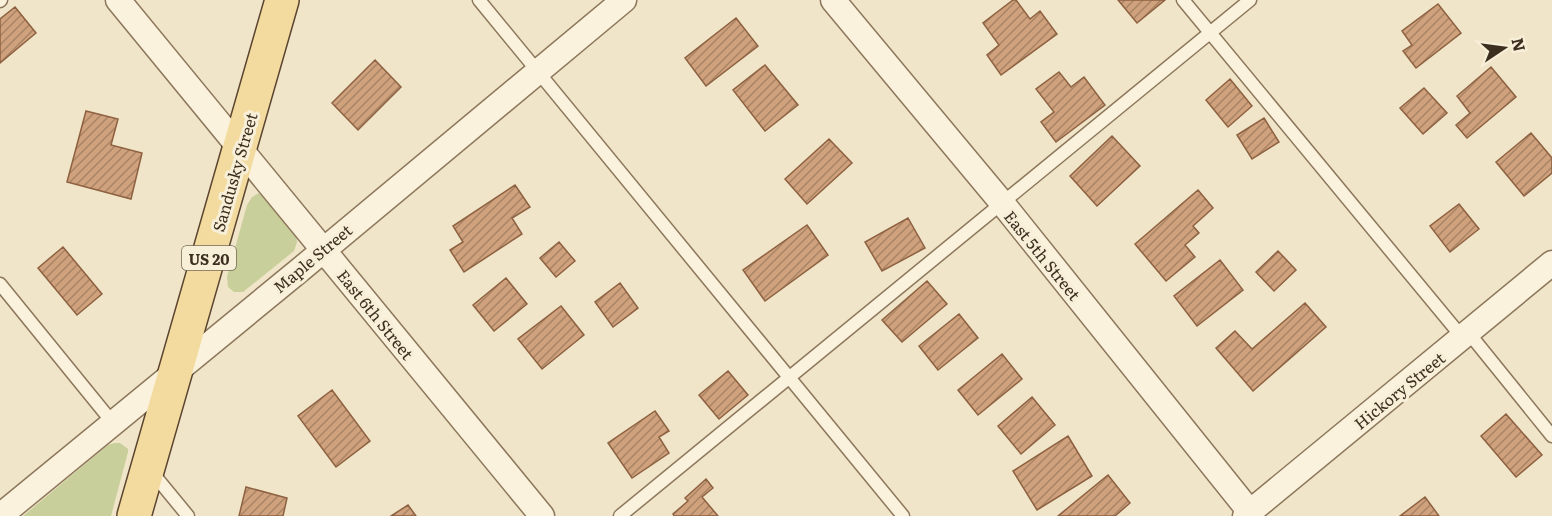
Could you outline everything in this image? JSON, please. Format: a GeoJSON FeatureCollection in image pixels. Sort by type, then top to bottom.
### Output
{"type":"FeatureCollection","features":[{"type":"Feature","properties":{"kind":"main road","name":"Sandusky Street"},"geometry":{"type":"LineString","coordinates":[[134,516],[282,0]]}},
{"type":"Feature","properties":{"kind":"street","name":"East 6th Street"},"geometry":{"type":"LineString","coordinates":[[118,0],[542,516]]}},
{"type":"Feature","properties":{"kind":"street","name":"Maple Street"},"geometry":{"type":"LineString","coordinates":[[0,516],[624,0]]}},
{"type":"Feature","properties":{"kind":"street","name":"East 5th Street"},"geometry":{"type":"LineString","coordinates":[[833,0],[1003,204],[1247,514]]}},
{"type":"Feature","properties":{"kind":"street","name":"Hickory Street"},"geometry":{"type":"LineString","coordinates":[[1247,514],[1552,263]]}},
{"type":"Feature","properties":{"kind":"lane"},"geometry":{"type":"LineString","coordinates":[[479,0],[903,516]]}},
{"type":"Feature","properties":{"kind":"lane"},"geometry":{"type":"LineString","coordinates":[[1183,0],[1552,436]]}},
{"type":"Feature","properties":{"kind":"lane"},"geometry":{"type":"LineString","coordinates":[[620,516],[1250,0]]}},
{"type":"Feature","properties":{"kind":"lane"},"geometry":{"type":"LineString","coordinates":[[0,284],[113,423]]}},
{"type":"Feature","properties":{"kind":"lane"},"geometry":{"type":"LineString","coordinates":[[148,467],[188,516]]}},
{"type":"Feature","properties":{"kind":"green space"},"geometry":{"type":"Polygon","coordinates":[[[259,193],[264,194],[296,234],[297,242],[294,251],[243,292],[234,292],[228,287],[227,277],[247,205],[252,197],[259,193]]]}},
{"type":"Feature","properties":{"kind":"green space"},"geometry":{"type":"Polygon","coordinates":[[[120,443],[128,449],[128,452],[111,516],[23,516],[108,445],[120,443]]]}},
{"type":"Feature","properties":{"kind":"building"},"geometry":{"type":"Polygon","coordinates":[[[1016,0],[1030,19],[1040,11],[1057,34],[1001,75],[987,55],[999,45],[983,23],[1016,0]]]}},
{"type":"Feature","properties":{"kind":"building"},"geometry":{"type":"Polygon","coordinates":[[[1118,0],[1165,0],[1137,23],[1118,0]]]}},
{"type":"Feature","properties":{"kind":"building"},"geometry":{"type":"Polygon","coordinates":[[[1438,4],[1461,33],[1416,68],[1403,51],[1412,45],[1402,31],[1438,4]]]}},
{"type":"Feature","properties":{"kind":"building"},"geometry":{"type":"Polygon","coordinates":[[[15,7],[36,33],[0,63],[0,19],[15,7]]]}},
{"type":"Feature","properties":{"kind":"building"},"geometry":{"type":"Polygon","coordinates":[[[736,18],[758,46],[706,86],[685,58],[736,18]]]}},
{"type":"Feature","properties":{"kind":"building"},"geometry":{"type":"Polygon","coordinates":[[[375,60],[401,87],[358,130],[332,103],[375,60]]]}},
{"type":"Feature","properties":{"kind":"building"},"geometry":{"type":"Polygon","coordinates":[[[765,65],[798,105],[765,131],[733,90],[765,65]]]}},
{"type":"Feature","properties":{"kind":"building"},"geometry":{"type":"Polygon","coordinates":[[[1491,67],[1516,97],[1467,138],[1456,125],[1470,113],[1457,96],[1491,67]]]}},
{"type":"Feature","properties":{"kind":"building"},"geometry":{"type":"Polygon","coordinates":[[[1059,72],[1071,87],[1084,77],[1105,105],[1056,142],[1041,122],[1054,112],[1036,89],[1059,72]]]}},
{"type":"Feature","properties":{"kind":"building"},"geometry":{"type":"Polygon","coordinates":[[[1230,79],[1252,106],[1228,127],[1206,100],[1230,79]]]}},
{"type":"Feature","properties":{"kind":"building"},"geometry":{"type":"Polygon","coordinates":[[[1424,88],[1447,113],[1423,134],[1400,108],[1424,88]]]}},
{"type":"Feature","properties":{"kind":"building"},"geometry":{"type":"Polygon","coordinates":[[[86,111],[118,119],[111,145],[142,153],[131,199],[67,182],[86,111]]]}},
{"type":"Feature","properties":{"kind":"building"},"geometry":{"type":"Polygon","coordinates":[[[1264,118],[1279,142],[1252,159],[1237,135],[1264,118]]]}},
{"type":"Feature","properties":{"kind":"building"},"geometry":{"type":"Polygon","coordinates":[[[1531,133],[1552,158],[1552,173],[1524,196],[1496,162],[1531,133]]]}},
{"type":"Feature","properties":{"kind":"building"},"geometry":{"type":"Polygon","coordinates":[[[1112,136],[1140,166],[1097,206],[1070,176],[1112,136]]]}},
{"type":"Feature","properties":{"kind":"building"},"geometry":{"type":"Polygon","coordinates":[[[829,139],[852,163],[807,204],[785,179],[829,139]]]}},
{"type":"Feature","properties":{"kind":"building"},"geometry":{"type":"Polygon","coordinates":[[[515,185],[530,207],[512,218],[522,234],[464,272],[450,250],[463,242],[453,226],[515,185]]]}},
{"type":"Feature","properties":{"kind":"building"},"geometry":{"type":"Polygon","coordinates":[[[1198,190],[1213,208],[1193,226],[1199,233],[1185,245],[1195,257],[1166,281],[1135,244],[1198,190]]]}},
{"type":"Feature","properties":{"kind":"building"},"geometry":{"type":"Polygon","coordinates":[[[1459,204],[1479,229],[1450,252],[1430,226],[1459,204]]]}},
{"type":"Feature","properties":{"kind":"building"},"geometry":{"type":"Polygon","coordinates":[[[908,218],[925,248],[882,271],[865,242],[908,218]]]}},
{"type":"Feature","properties":{"kind":"building"},"geometry":{"type":"Polygon","coordinates":[[[807,225],[828,255],[765,301],[743,270],[807,225]]]}},
{"type":"Feature","properties":{"kind":"building"},"geometry":{"type":"Polygon","coordinates":[[[559,242],[575,261],[556,277],[540,258],[559,242]]]}},
{"type":"Feature","properties":{"kind":"building"},"geometry":{"type":"Polygon","coordinates":[[[63,247],[102,294],[77,315],[38,268],[63,247]]]}},
{"type":"Feature","properties":{"kind":"building"},"geometry":{"type":"Polygon","coordinates":[[[1278,251],[1296,270],[1274,291],[1256,272],[1278,251]]]}},
{"type":"Feature","properties":{"kind":"building"},"geometry":{"type":"Polygon","coordinates":[[[1220,260],[1243,290],[1197,326],[1174,296],[1220,260]]]}},
{"type":"Feature","properties":{"kind":"building"},"geometry":{"type":"Polygon","coordinates":[[[506,278],[527,304],[494,331],[473,305],[506,278]]]}},
{"type":"Feature","properties":{"kind":"building"},"geometry":{"type":"Polygon","coordinates":[[[927,281],[947,304],[902,342],[882,320],[927,281]]]}},
{"type":"Feature","properties":{"kind":"building"},"geometry":{"type":"Polygon","coordinates":[[[620,283],[638,308],[613,327],[595,302],[620,283]]]}},
{"type":"Feature","properties":{"kind":"building"},"geometry":{"type":"Polygon","coordinates":[[[1305,303],[1326,327],[1253,391],[1216,348],[1235,331],[1252,349],[1305,303]]]}},
{"type":"Feature","properties":{"kind":"building"},"geometry":{"type":"Polygon","coordinates":[[[561,306],[584,335],[542,369],[518,339],[561,306]]]}},
{"type":"Feature","properties":{"kind":"building"},"geometry":{"type":"Polygon","coordinates":[[[959,314],[978,338],[938,370],[919,346],[959,314]]]}},
{"type":"Feature","properties":{"kind":"building"},"geometry":{"type":"Polygon","coordinates":[[[1002,354],[1022,379],[978,415],[958,390],[1002,354]]]}},
{"type":"Feature","properties":{"kind":"building"},"geometry":{"type":"Polygon","coordinates":[[[728,371],[748,395],[719,419],[699,395],[728,371]]]}},
{"type":"Feature","properties":{"kind":"building"},"geometry":{"type":"Polygon","coordinates":[[[332,390],[370,441],[336,467],[298,416],[332,390]]]}},
{"type":"Feature","properties":{"kind":"building"},"geometry":{"type":"Polygon","coordinates":[[[1032,397],[1055,425],[1021,454],[998,426],[1032,397]]]}},
{"type":"Feature","properties":{"kind":"building"},"geometry":{"type":"Polygon","coordinates":[[[655,411],[669,431],[659,437],[669,453],[632,478],[608,443],[655,411]]]}},
{"type":"Feature","properties":{"kind":"building"},"geometry":{"type":"Polygon","coordinates":[[[1506,414],[1542,455],[1516,477],[1481,436],[1506,414]]]}},
{"type":"Feature","properties":{"kind":"building"},"geometry":{"type":"Polygon","coordinates":[[[1068,436],[1092,476],[1037,510],[1013,471],[1068,436]]]}},
{"type":"Feature","properties":{"kind":"building"},"geometry":{"type":"Polygon","coordinates":[[[1108,475],[1130,503],[1115,516],[1058,516],[1108,475]]]}},
{"type":"Feature","properties":{"kind":"building"},"geometry":{"type":"Polygon","coordinates":[[[706,479],[713,488],[702,497],[718,516],[674,516],[673,514],[688,501],[685,498],[706,479]]]}},
{"type":"Feature","properties":{"kind":"building"},"geometry":{"type":"Polygon","coordinates":[[[246,487],[287,498],[283,516],[239,516],[246,487]]]}},
{"type":"Feature","properties":{"kind":"building"},"geometry":{"type":"Polygon","coordinates":[[[1425,497],[1439,516],[1400,516],[1425,497]]]}},
{"type":"Feature","properties":{"kind":"building"},"geometry":{"type":"Polygon","coordinates":[[[408,505],[416,516],[391,516],[408,505]]]}}]}
